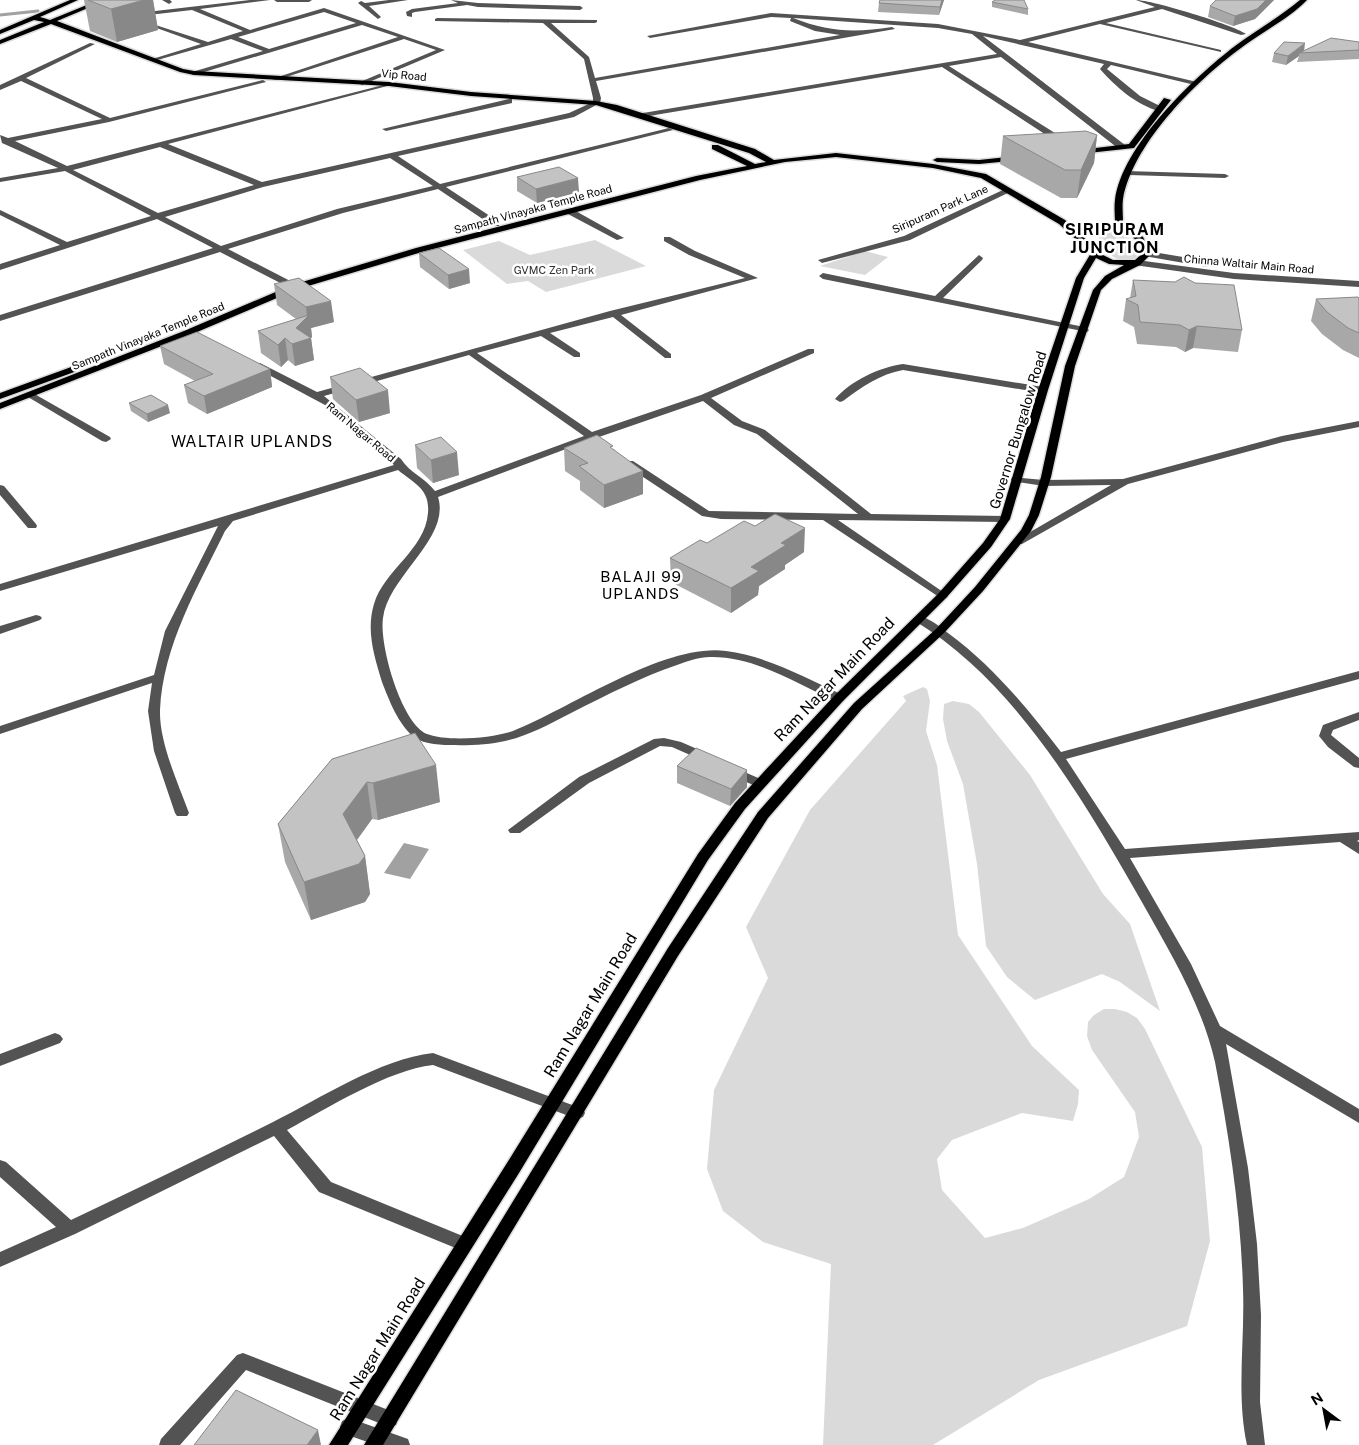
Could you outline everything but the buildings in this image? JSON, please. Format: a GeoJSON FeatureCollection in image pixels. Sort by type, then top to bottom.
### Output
{"type":"FeatureCollection","features":[{"type":"Feature","properties":{"kind":"main road"},"geometry":{"type":"LineString","coordinates":[[0,42],[39,22],[75,0]]}},
{"type":"Feature","properties":{"kind":"main road"},"geometry":{"type":"LineString","coordinates":[[0,37],[90,0]]}},
{"type":"Feature","properties":{"kind":"main road"},"geometry":{"type":"LineString","coordinates":[[0,32],[39,22],[104,0]]}},
{"type":"Feature","properties":{"kind":"main road"},"geometry":{"type":"LineString","coordinates":[[376,1441],[577,1113],[673,952],[763,815],[858,706],[940,630],[979,589],[1018,542],[1032,521],[1044,483],[1067,375],[1101,283],[1148,254],[1142,239],[1120,223],[1118,214],[1120,195],[1133,162],[1167,113],[1195,83],[1236,48],[1287,14],[1304,0]]}},
{"type":"Feature","properties":{"kind":"main road"},"geometry":{"type":"LineString","coordinates":[[1213,57],[1284,5]]}},
{"type":"Feature","properties":{"kind":"main road"},"geometry":{"type":"LineString","coordinates":[[39,22],[120,56]]}},
{"type":"Feature","properties":{"kind":"main road","name":"Vip Road"},"geometry":{"type":"LineString","coordinates":[[39,22],[182,71],[194,73],[389,84],[471,94],[592,105],[644,115],[763,157],[772,162]]}},
{"type":"Feature","properties":{"kind":"main road"},"geometry":{"type":"LineString","coordinates":[[145,66],[153,69]]}},
{"type":"Feature","properties":{"kind":"main road","name":"Vip Road"},"geometry":{"type":"LineString","coordinates":[[161,72],[196,78],[377,88],[509,101],[592,105],[720,149],[753,166]]}},
{"type":"Feature","properties":{"kind":"main road"},"geometry":{"type":"LineString","coordinates":[[1070,152],[1130,146],[1159,109],[1192,75]]}},
{"type":"Feature","properties":{"kind":"main road","name":"Sampath Vinayaka Temple Road"},"geometry":{"type":"LineString","coordinates":[[0,396],[359,260],[743,160],[804,151],[836,149],[948,161],[979,162],[1025,157]]}},
{"type":"Feature","properties":{"kind":"main road"},"geometry":{"type":"LineString","coordinates":[[1094,150],[1119,152],[1133,162]]}},
{"type":"Feature","properties":{"kind":"main road","name":"Sampath Vinayaka Temple Road"},"geometry":{"type":"LineString","coordinates":[[0,406],[187,333],[291,285],[569,211],[772,162],[836,155],[933,166],[983,176],[1054,217],[1077,235],[1094,254]]}},
{"type":"Feature","properties":{"kind":"main road"},"geometry":{"type":"LineString","coordinates":[[979,162],[983,176]]}},
{"type":"Feature","properties":{"kind":"main road"},"geometry":{"type":"LineString","coordinates":[[1094,254],[1112,262],[1135,263]]}},
{"type":"Feature","properties":{"kind":"main road","name":"Governor Bungalow Road"},"geometry":{"type":"LineString","coordinates":[[919,619],[987,545],[1005,519],[1043,390],[1080,278],[1094,254]]}},
{"type":"Feature","properties":{"kind":"main road","name":"Ram Nagar Main Road"},"geometry":{"type":"LineString","coordinates":[[338,1445],[552,1104],[703,857],[740,806],[839,698],[919,619]]}},
{"type":"Feature","properties":{"kind":"street"},"geometry":{"type":"LineString","coordinates":[[208,44],[133,17],[267,0]]}},
{"type":"Feature","properties":{"kind":"street"},"geometry":{"type":"LineString","coordinates":[[277,0],[309,0]]}},
{"type":"Feature","properties":{"kind":"street"},"geometry":{"type":"LineString","coordinates":[[357,0],[378,17]]}},
{"type":"Feature","properties":{"kind":"street"},"geometry":{"type":"LineString","coordinates":[[363,5],[405,0]]}},
{"type":"Feature","properties":{"kind":"street"},"geometry":{"type":"LineString","coordinates":[[454,0],[466,4]]}},
{"type":"Feature","properties":{"kind":"street"},"geometry":{"type":"LineString","coordinates":[[1139,0],[1243,34]]}},
{"type":"Feature","properties":{"kind":"street"},"geometry":{"type":"LineString","coordinates":[[306,1],[324,10],[442,50],[362,83]]}},
{"type":"Feature","properties":{"kind":"street"},"geometry":{"type":"LineString","coordinates":[[410,16],[409,12],[414,10],[466,4],[580,8]]}},
{"type":"Feature","properties":{"kind":"street"},"geometry":{"type":"LineString","coordinates":[[1020,42],[1162,8]]}},
{"type":"Feature","properties":{"kind":"street"},"geometry":{"type":"LineString","coordinates":[[194,9],[250,32]]}},
{"type":"Feature","properties":{"kind":"street"},"geometry":{"type":"LineString","coordinates":[[152,60],[324,10]]}},
{"type":"Feature","properties":{"kind":"street"},"geometry":{"type":"LineString","coordinates":[[650,36],[762,16],[920,25],[974,32],[1195,83]]}},
{"type":"Feature","properties":{"kind":"street"},"geometry":{"type":"LineString","coordinates":[[786,17],[814,29],[828,40]]}},
{"type":"Feature","properties":{"kind":"street"},"geometry":{"type":"LineString","coordinates":[[437,20],[595,20]]}},
{"type":"Feature","properties":{"kind":"street"},"geometry":{"type":"LineString","coordinates":[[0,267],[261,185],[571,115],[592,105],[597,98],[593,80],[585,55],[545,21]]}},
{"type":"Feature","properties":{"kind":"street"},"geometry":{"type":"LineString","coordinates":[[194,73],[363,23]]}},
{"type":"Feature","properties":{"kind":"street"},"geometry":{"type":"LineString","coordinates":[[1101,23],[1220,51]]}},
{"type":"Feature","properties":{"kind":"street"},"geometry":{"type":"LineString","coordinates":[[593,80],[857,34],[920,25]]}},
{"type":"Feature","properties":{"kind":"street"},"geometry":{"type":"LineString","coordinates":[[814,29],[857,34]]}},
{"type":"Feature","properties":{"kind":"street"},"geometry":{"type":"LineString","coordinates":[[974,32],[1122,147]]}},
{"type":"Feature","properties":{"kind":"street"},"geometry":{"type":"LineString","coordinates":[[231,37],[270,50]]}},
{"type":"Feature","properties":{"kind":"street"},"geometry":{"type":"LineString","coordinates":[[275,79],[405,37]]}},
{"type":"Feature","properties":{"kind":"street"},"geometry":{"type":"LineString","coordinates":[[0,88],[92,44]]}},
{"type":"Feature","properties":{"kind":"street"},"geometry":{"type":"LineString","coordinates":[[644,115],[1002,55]]}},
{"type":"Feature","properties":{"kind":"street"},"geometry":{"type":"LineString","coordinates":[[1108,64],[1102,68],[1150,107],[1159,109]]}},
{"type":"Feature","properties":{"kind":"street"},"geometry":{"type":"LineString","coordinates":[[943,65],[1078,152]]}},
{"type":"Feature","properties":{"kind":"street"},"geometry":{"type":"LineString","coordinates":[[21,78],[109,120]]}},
{"type":"Feature","properties":{"kind":"street"},"geometry":{"type":"LineString","coordinates":[[2,140],[109,120],[263,82]]}},
{"type":"Feature","properties":{"kind":"street"},"geometry":{"type":"LineString","coordinates":[[0,180],[66,169],[389,84]]}},
{"type":"Feature","properties":{"kind":"street"},"geometry":{"type":"LineString","coordinates":[[386,129],[509,101]]}},
{"type":"Feature","properties":{"kind":"street"},"geometry":{"type":"LineString","coordinates":[[0,318],[340,211],[669,130]]}},
{"type":"Feature","properties":{"kind":"street"},"geometry":{"type":"LineString","coordinates":[[2,140],[66,169],[291,285]]}},
{"type":"Feature","properties":{"kind":"street"},"geometry":{"type":"LineString","coordinates":[[163,145],[261,185]]}},
{"type":"Feature","properties":{"kind":"street"},"geometry":{"type":"LineString","coordinates":[[392,155],[496,224]]}},
{"type":"Feature","properties":{"kind":"street"},"geometry":{"type":"LineString","coordinates":[[1129,173],[1225,176]]}},
{"type":"Feature","properties":{"kind":"street","name":"Siripuram Park Lane"},"geometry":{"type":"LineString","coordinates":[[822,260],[907,238],[1008,191]]}},
{"type":"Feature","properties":{"kind":"street"},"geometry":{"type":"LineString","coordinates":[[569,211],[620,238]]}},
{"type":"Feature","properties":{"kind":"street"},"geometry":{"type":"LineString","coordinates":[[0,212],[68,246]]}},
{"type":"Feature","properties":{"kind":"street"},"geometry":{"type":"LineString","coordinates":[[316,395],[613,313],[754,278],[667,239]]}},
{"type":"Feature","properties":{"kind":"street","name":"Chinna Waltair Main Road"},"geometry":{"type":"LineString","coordinates":[[1148,254],[1248,270],[1359,276]]}},
{"type":"Feature","properties":{"kind":"street"},"geometry":{"type":"LineString","coordinates":[[936,300],[979,258]]}},
{"type":"Feature","properties":{"kind":"street","name":"Chinna Waltair Main Road"},"geometry":{"type":"LineString","coordinates":[[1135,263],[1234,276],[1359,284]]}},
{"type":"Feature","properties":{"kind":"street"},"geometry":{"type":"LineString","coordinates":[[823,276],[1065,328],[1084,330]]}},
{"type":"Feature","properties":{"kind":"street"},"geometry":{"type":"LineString","coordinates":[[613,313],[668,356]]}},
{"type":"Feature","properties":{"kind":"street"},"geometry":{"type":"LineString","coordinates":[[542,332],[577,355]]}},
{"type":"Feature","properties":{"kind":"street"},"geometry":{"type":"LineString","coordinates":[[187,333],[204,341]]}},
{"type":"Feature","properties":{"kind":"street"},"geometry":{"type":"LineString","coordinates":[[470,352],[590,437],[706,514],[721,516],[827,518],[1005,519]]}},
{"type":"Feature","properties":{"kind":"street"},"geometry":{"type":"LineString","coordinates":[[432,496],[704,397],[811,352]]}},
{"type":"Feature","properties":{"kind":"street","name":"Ram Nagar Road"},"geometry":{"type":"LineString","coordinates":[[0,588],[400,466],[397,461],[316,395],[247,361]]}},
{"type":"Feature","properties":{"kind":"street"},"geometry":{"type":"LineString","coordinates":[[840,399],[868,378],[890,369],[903,367],[1043,390]]}},
{"type":"Feature","properties":{"kind":"street"},"geometry":{"type":"LineString","coordinates":[[31,395],[106,439]]}},
{"type":"Feature","properties":{"kind":"street"},"geometry":{"type":"LineString","coordinates":[[704,397],[738,423],[760,432],[868,517]]}},
{"type":"Feature","properties":{"kind":"street"},"geometry":{"type":"LineString","coordinates":[[1018,542],[1124,482],[1282,439],[1359,424]]}},
{"type":"Feature","properties":{"kind":"street"},"geometry":{"type":"LineString","coordinates":[[1345,426],[1359,428]]}},
{"type":"Feature","properties":{"kind":"street"},"geometry":{"type":"LineString","coordinates":[[400,466],[432,496],[434,502],[431,520],[415,555],[381,601],[376,631],[384,670],[396,703],[409,726],[421,736],[442,740],[482,742],[503,739],[527,730],[648,670],[709,652],[731,655],[762,665],[839,698]]}},
{"type":"Feature","properties":{"kind":"street"},"geometry":{"type":"LineString","coordinates":[[1016,478],[1044,483],[1124,482]]}},
{"type":"Feature","properties":{"kind":"street"},"geometry":{"type":"LineString","coordinates":[[0,488],[4,498],[32,526]]}},
{"type":"Feature","properties":{"kind":"street"},"geometry":{"type":"LineString","coordinates":[[827,518],[942,596]]}},
{"type":"Feature","properties":{"kind":"street"},"geometry":{"type":"LineString","coordinates":[[182,813],[160,750],[154,711],[159,677],[171,632],[220,530],[229,519]]}},
{"type":"Feature","properties":{"kind":"street"},"geometry":{"type":"LineString","coordinates":[[0,630],[36,618]]}},
{"type":"Feature","properties":{"kind":"street"},"geometry":{"type":"LineString","coordinates":[[919,619],[940,630],[1002,688],[1059,757],[1122,854],[1192,979],[1213,1028],[1221,1054],[1246,1216],[1252,1326],[1249,1400],[1252,1430],[1256,1445]]}},
{"type":"Feature","properties":{"kind":"street"},"geometry":{"type":"LineString","coordinates":[[1059,757],[1359,675]]}},
{"type":"Feature","properties":{"kind":"street"},"geometry":{"type":"LineString","coordinates":[[0,730],[159,677]]}},
{"type":"Feature","properties":{"kind":"street"},"geometry":{"type":"LineString","coordinates":[[1359,716],[1327,728],[1326,736],[1332,744],[1359,764]]}},
{"type":"Feature","properties":{"kind":"street"},"geometry":{"type":"LineString","coordinates":[[515,830],[584,780],[658,742],[667,741],[677,744],[760,784]]}},
{"type":"Feature","properties":{"kind":"street"},"geometry":{"type":"LineString","coordinates":[[1122,854],[1359,836]]}},
{"type":"Feature","properties":{"kind":"street"},"geometry":{"type":"LineString","coordinates":[[1344,838],[1359,849]]}},
{"type":"Feature","properties":{"kind":"street"},"geometry":{"type":"LineString","coordinates":[[1213,1028],[1359,1117]]}},
{"type":"Feature","properties":{"kind":"street"},"geometry":{"type":"LineString","coordinates":[[0,1060],[55,1039]]}},
{"type":"Feature","properties":{"kind":"street"},"geometry":{"type":"LineString","coordinates":[[0,1260],[69,1229],[276,1128],[377,1076],[415,1061],[433,1059],[577,1113]]}},
{"type":"Feature","properties":{"kind":"street"},"geometry":{"type":"LineString","coordinates":[[276,1128],[325,1187],[464,1244]]}},
{"type":"Feature","properties":{"kind":"street"},"geometry":{"type":"LineString","coordinates":[[0,1167],[69,1229]]}},
{"type":"Feature","properties":{"kind":"street"},"geometry":{"type":"LineString","coordinates":[[168,1445],[243,1361],[389,1419]]}},
{"type":"Feature","properties":{"kind":"street"},"geometry":{"type":"LineString","coordinates":[[349,1427],[376,1441],[400,1445]]}},
{"type":"Feature","properties":{"kind":"green space"},"geometry":{"type":"Polygon","coordinates":[[[1110,229],[1121,232],[1134,242],[1137,252],[1136,258],[1130,260],[1118,259],[1104,249],[1099,238],[1101,233],[1110,229]]]}},
{"type":"Feature","properties":{"kind":"green space","name":"GVMC Zen Park"},"geometry":{"type":"Polygon","coordinates":[[[595,240],[646,266],[546,292],[528,281],[507,284],[463,250],[499,241],[530,255],[595,240]]]}},
{"type":"Feature","properties":{"kind":"green space"},"geometry":{"type":"Polygon","coordinates":[[[865,251],[888,257],[865,275],[820,266],[865,251]]]}},
{"type":"Feature","properties":{"kind":"green space"},"geometry":{"type":"Polygon","coordinates":[[[923,687],[927,689],[930,701],[926,731],[937,765],[958,935],[1032,1046],[1079,1090],[1078,1104],[1073,1121],[1022,1113],[952,1140],[937,1159],[942,1190],[985,1238],[1023,1228],[1089,1199],[1124,1177],[1139,1137],[1135,1112],[1092,1050],[1087,1036],[1088,1022],[1094,1015],[1104,1009],[1115,1009],[1127,1012],[1137,1018],[1145,1029],[1202,1147],[1210,1241],[1187,1326],[1039,1380],[933,1445],[823,1445],[831,1264],[763,1242],[723,1211],[707,1169],[714,1090],[768,978],[746,927],[810,810],[906,701],[903,696],[923,687]]]}},
{"type":"Feature","properties":{"kind":"green space"},"geometry":{"type":"Polygon","coordinates":[[[953,701],[969,704],[979,712],[1030,775],[1103,894],[1130,924],[1160,1011],[1120,982],[1102,974],[1035,1000],[1007,977],[986,946],[977,864],[963,784],[947,741],[943,719],[944,704],[953,701]]]}},
{"type":"Feature","properties":{"kind":"shaded area"},"geometry":{"type":"Polygon","coordinates":[[[404,843],[429,849],[410,879],[384,873],[404,843]]]}},
{"type":"Feature","properties":{"kind":"waterway"},"geometry":{"type":"LineString","coordinates":[[0,15],[38,11]]}},
{"type":"Feature","properties":{"kind":"district","name":"SIRIPURAM JUNCTION"},"geometry":{"type":"Point","coordinates":[1115,238]}},
{"type":"Feature","properties":{"kind":"district","name":"WALTAIR UPLANDS"},"geometry":{"type":"Point","coordinates":[252,441]}},
{"type":"Feature","properties":{"kind":"district","name":"BALAJI 99 UPLANDS"},"geometry":{"type":"Point","coordinates":[641,586]}}]}
